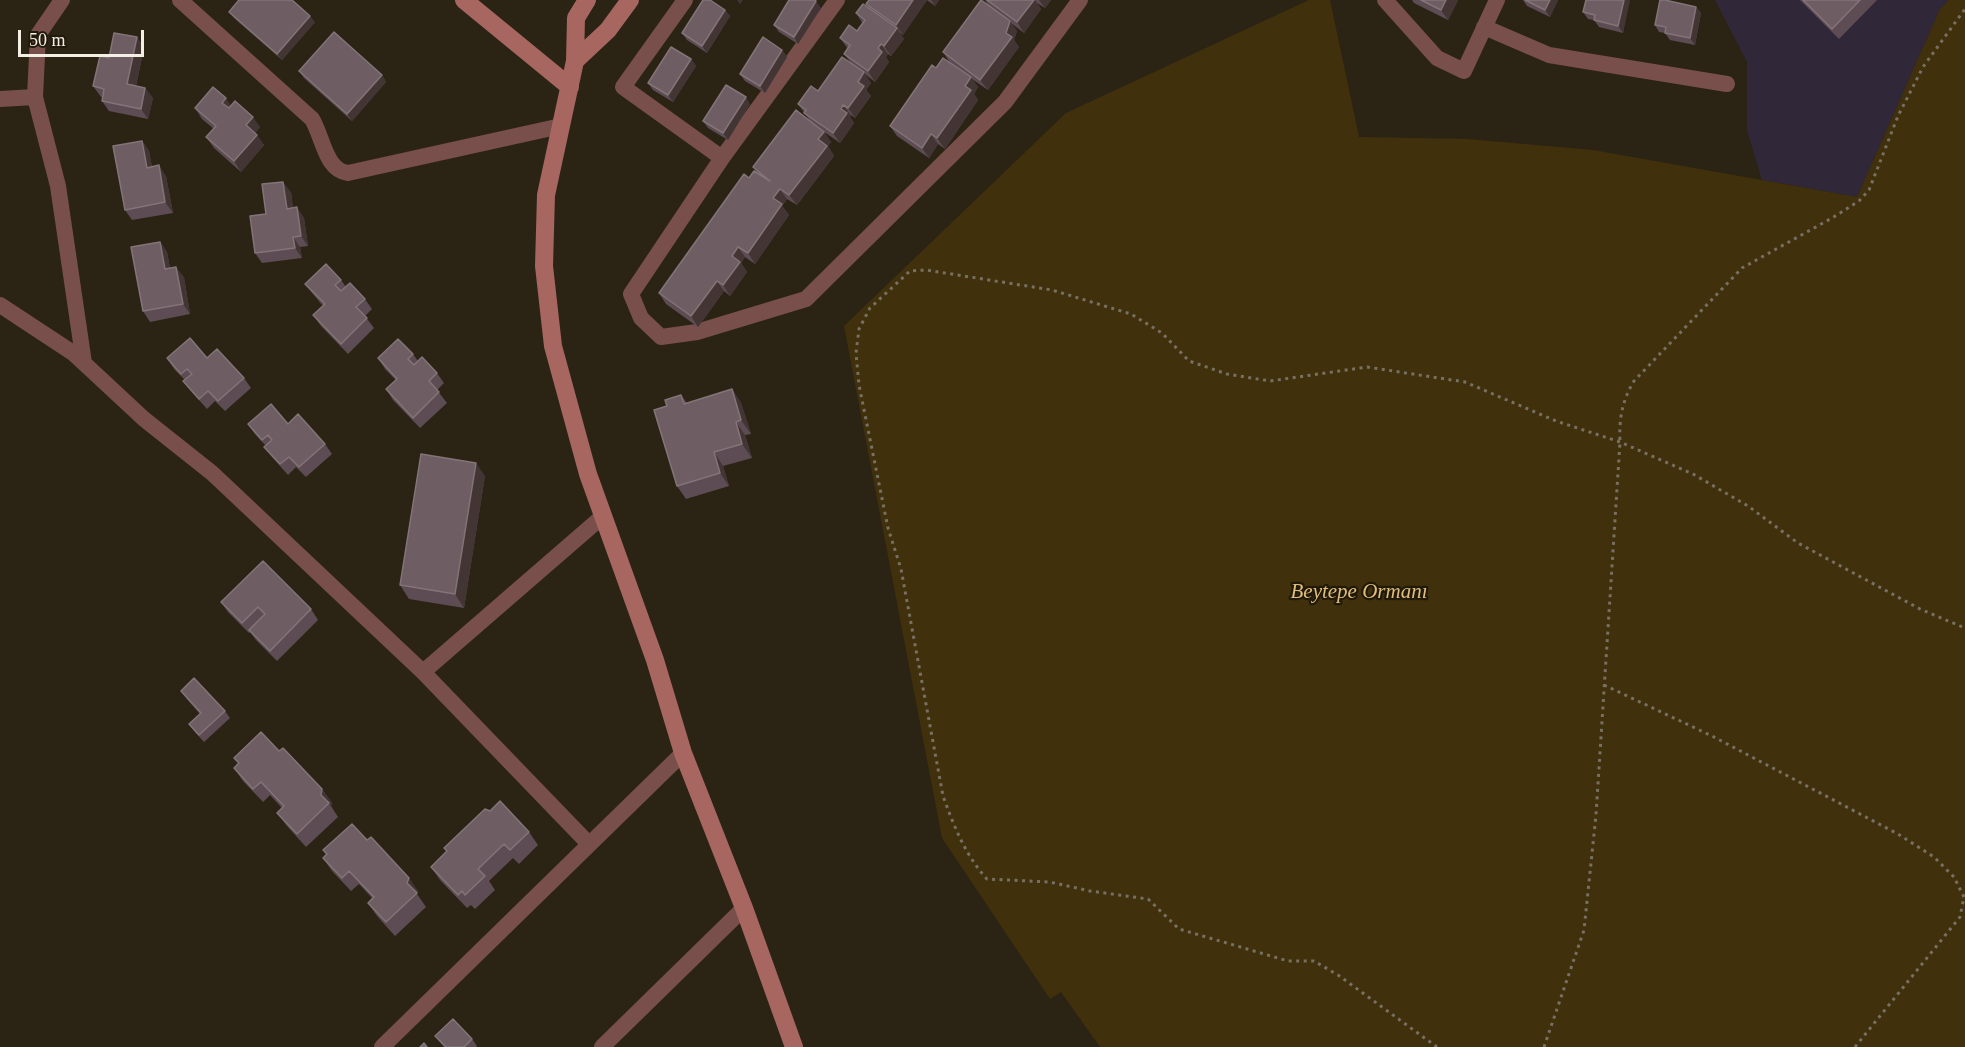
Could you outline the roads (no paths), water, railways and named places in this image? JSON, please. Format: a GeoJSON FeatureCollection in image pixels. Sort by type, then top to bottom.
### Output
{"type":"FeatureCollection","features":[{"type":"Feature","properties":{"kind":"street"},"geometry":{"type":"LineString","coordinates":[[62,0],[38,35],[35,96],[58,186],[84,363]]}},
{"type":"Feature","properties":{"kind":"street"},"geometry":{"type":"LineString","coordinates":[[180,0],[312,119],[321,134],[330,163],[338,172],[348,173],[561,126]]}},
{"type":"Feature","properties":{"kind":"street"},"geometry":{"type":"LineString","coordinates":[[464,0],[570,87]]}},
{"type":"Feature","properties":{"kind":"street"},"geometry":{"type":"LineString","coordinates":[[587,0],[576,18],[575,61],[546,195],[545,277],[553,346],[588,474],[655,660],[683,753],[744,908],[794,1047]]}},
{"type":"Feature","properties":{"kind":"street"},"geometry":{"type":"LineString","coordinates":[[575,61],[608,30],[630,0]]}},
{"type":"Feature","properties":{"kind":"street"},"geometry":{"type":"LineString","coordinates":[[685,0],[623,87],[722,158]]}},
{"type":"Feature","properties":{"kind":"street"},"geometry":{"type":"LineString","coordinates":[[837,0],[722,158],[706,186],[631,294],[641,318],[661,337],[697,332],[806,299],[1005,102],[1080,0]]}},
{"type":"Feature","properties":{"kind":"street"},"geometry":{"type":"LineString","coordinates":[[1385,0],[1437,58],[1464,71],[1497,0]]}},
{"type":"Feature","properties":{"kind":"street"},"geometry":{"type":"LineString","coordinates":[[1485,27],[1549,56],[1728,84]]}},
{"type":"Feature","properties":{"kind":"street"},"geometry":{"type":"LineString","coordinates":[[0,99],[35,96]]}},
{"type":"Feature","properties":{"kind":"street"},"geometry":{"type":"LineString","coordinates":[[0,305],[84,363],[144,419],[212,474],[423,672],[588,843]]}},
{"type":"Feature","properties":{"kind":"street"},"geometry":{"type":"LineString","coordinates":[[423,672],[603,516]]}},
{"type":"Feature","properties":{"kind":"street"},"geometry":{"type":"LineString","coordinates":[[382,1047],[588,843],[683,753]]}},
{"type":"Feature","properties":{"kind":"street"},"geometry":{"type":"LineString","coordinates":[[602,1047],[744,908]]}},
{"type":"Feature","properties":{"kind":"park label","name":"Beytepe Ormanı"},"geometry":{"type":"Point","coordinates":[1359,592]}}]}
